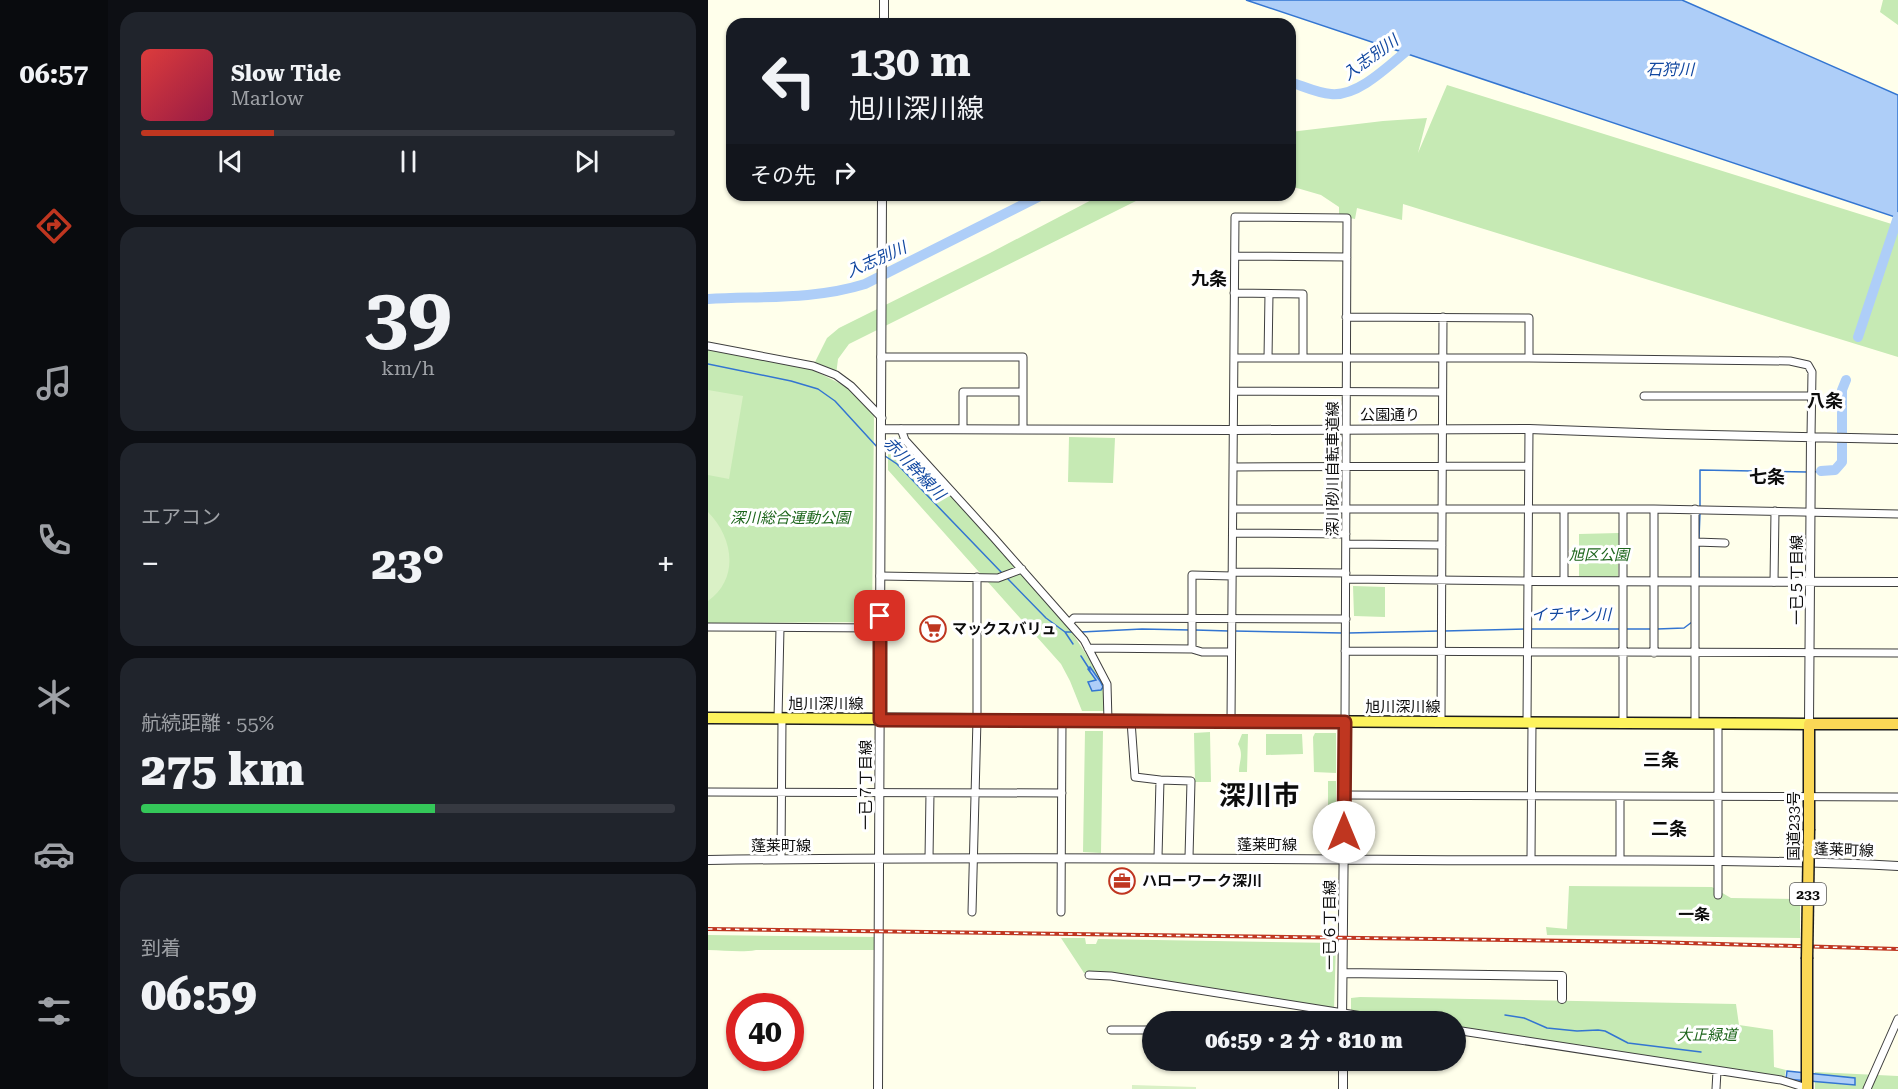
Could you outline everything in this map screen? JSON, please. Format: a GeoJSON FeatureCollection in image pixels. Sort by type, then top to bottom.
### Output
{"type":"FeatureCollection","features":[{"type":"Feature","properties":{"kind":"highway"},"geometry":{"type":"LineString","coordinates":[[1809,724],[1898,724]]}},
{"type":"Feature","properties":{"kind":"highway","name":"国道233号"},"geometry":{"type":"LineString","coordinates":[[1807,1086],[1809,724]]}},
{"type":"Feature","properties":{"kind":"main road","name":"旭川深川線"},"geometry":{"type":"LineString","coordinates":[[708,718],[1809,724]]}},
{"type":"Feature","properties":{"kind":"street"},"geometry":{"type":"LineString","coordinates":[[884,0],[884,18]]}},
{"type":"Feature","properties":{"kind":"street","name":"一已７丁目線"},"geometry":{"type":"LineString","coordinates":[[878,1089],[882,201]]}},
{"type":"Feature","properties":{"kind":"street","name":"深川砂川自転車道線"},"geometry":{"type":"LineString","coordinates":[[1234,256],[1235,217],[1347,218],[1345,722]]}},
{"type":"Feature","properties":{"kind":"street"},"geometry":{"type":"LineString","coordinates":[[1231,721],[1234,256],[1347,257]]}},
{"type":"Feature","properties":{"kind":"street"},"geometry":{"type":"LineString","coordinates":[[1234,293],[1303,294],[1303,358]]}},
{"type":"Feature","properties":{"kind":"street"},"geometry":{"type":"LineString","coordinates":[[1268,358],[1269,294]]}},
{"type":"Feature","properties":{"kind":"street"},"geometry":{"type":"LineString","coordinates":[[1441,722],[1443,317]]}},
{"type":"Feature","properties":{"kind":"street"},"geometry":{"type":"LineString","coordinates":[[1347,318],[1529,318],[1529,358]]}},
{"type":"Feature","properties":{"kind":"street"},"geometry":{"type":"LineString","coordinates":[[708,346],[818,368],[836,375],[851,386],[882,418]]}},
{"type":"Feature","properties":{"kind":"street"},"geometry":{"type":"LineString","coordinates":[[881,357],[1023,357],[1023,429]]}},
{"type":"Feature","properties":{"kind":"street"},"geometry":{"type":"LineString","coordinates":[[1234,358],[1790,361],[1808,365],[1812,372],[1811,436]]}},
{"type":"Feature","properties":{"kind":"street"},"geometry":{"type":"LineString","coordinates":[[1234,391],[1442,392]]}},
{"type":"Feature","properties":{"kind":"street"},"geometry":{"type":"LineString","coordinates":[[963,429],[963,393],[1023,392]]}},
{"type":"Feature","properties":{"kind":"street"},"geometry":{"type":"LineString","coordinates":[[1644,396],[1812,396]]}},
{"type":"Feature","properties":{"kind":"street","name":"公園通り"},"geometry":{"type":"LineString","coordinates":[[882,429],[1442,428],[1898,439]]}},
{"type":"Feature","properties":{"kind":"street"},"geometry":{"type":"LineString","coordinates":[[901,429],[905,441],[1070,622],[1088,648],[1107,684],[1108,721]]}},
{"type":"Feature","properties":{"kind":"street"},"geometry":{"type":"LineString","coordinates":[[1528,429],[1527,652],[1531,859]]}},
{"type":"Feature","properties":{"kind":"street","name":"一已５丁目線"},"geometry":{"type":"LineString","coordinates":[[1809,724],[1811,436]]}},
{"type":"Feature","properties":{"kind":"street"},"geometry":{"type":"LineString","coordinates":[[1233,467],[1528,466]]}},
{"type":"Feature","properties":{"kind":"street"},"geometry":{"type":"LineString","coordinates":[[1233,508],[1695,509],[1898,514]]}},
{"type":"Feature","properties":{"kind":"street"},"geometry":{"type":"LineString","coordinates":[[1623,509],[1623,723]]}},
{"type":"Feature","properties":{"kind":"street"},"geometry":{"type":"LineString","coordinates":[[1654,509],[1654,653]]}},
{"type":"Feature","properties":{"kind":"street"},"geometry":{"type":"LineString","coordinates":[[1695,509],[1695,724]]}},
{"type":"Feature","properties":{"kind":"street"},"geometry":{"type":"LineString","coordinates":[[1564,510],[1564,580]]}},
{"type":"Feature","properties":{"kind":"street"},"geometry":{"type":"LineString","coordinates":[[1774,582],[1775,511]]}},
{"type":"Feature","properties":{"kind":"street"},"geometry":{"type":"LineString","coordinates":[[1233,533],[1346,534]]}},
{"type":"Feature","properties":{"kind":"street"},"geometry":{"type":"LineString","coordinates":[[1696,542],[1725,543]]}},
{"type":"Feature","properties":{"kind":"street"},"geometry":{"type":"LineString","coordinates":[[1346,544],[1442,545]]}},
{"type":"Feature","properties":{"kind":"street"},"geometry":{"type":"LineString","coordinates":[[880,576],[998,578],[1022,569]]}},
{"type":"Feature","properties":{"kind":"street"},"geometry":{"type":"LineString","coordinates":[[1192,649],[1192,575],[1528,581],[1898,582]]}},
{"type":"Feature","properties":{"kind":"street"},"geometry":{"type":"LineString","coordinates":[[972,912],[976,793],[977,577]]}},
{"type":"Feature","properties":{"kind":"street"},"geometry":{"type":"LineString","coordinates":[[1070,622],[1074,618],[1346,620]]}},
{"type":"Feature","properties":{"kind":"street"},"geometry":{"type":"LineString","coordinates":[[708,627],[880,628]]}},
{"type":"Feature","properties":{"kind":"street"},"geometry":{"type":"LineString","coordinates":[[780,628],[782,859]]}},
{"type":"Feature","properties":{"kind":"street"},"geometry":{"type":"LineString","coordinates":[[1088,648],[1192,649],[1202,652],[1231,652]]}},
{"type":"Feature","properties":{"kind":"street"},"geometry":{"type":"LineString","coordinates":[[1345,651],[1898,653]]}},
{"type":"Feature","properties":{"kind":"street"},"geometry":{"type":"LineString","coordinates":[[1061,912],[1062,721]]}},
{"type":"Feature","properties":{"kind":"street"},"geometry":{"type":"LineString","coordinates":[[1131,721],[1135,777],[1191,781],[1190,858]]}},
{"type":"Feature","properties":{"kind":"street","name":"一已６丁目線"},"geometry":{"type":"LineString","coordinates":[[1342,1011],[1345,722]]}},
{"type":"Feature","properties":{"kind":"street"},"geometry":{"type":"LineString","coordinates":[[1718,723],[1718,894]]}},
{"type":"Feature","properties":{"kind":"street"},"geometry":{"type":"LineString","coordinates":[[1158,857],[1160,780]]}},
{"type":"Feature","properties":{"kind":"street"},"geometry":{"type":"LineString","coordinates":[[708,792],[1062,793]]}},
{"type":"Feature","properties":{"kind":"street"},"geometry":{"type":"LineString","coordinates":[[929,858],[930,793]]}},
{"type":"Feature","properties":{"kind":"street"},"geometry":{"type":"LineString","coordinates":[[1345,795],[1898,797]]}},
{"type":"Feature","properties":{"kind":"street"},"geometry":{"type":"LineString","coordinates":[[1620,797],[1620,860]]}},
{"type":"Feature","properties":{"kind":"street","name":"蓬莱町線"},"geometry":{"type":"LineString","coordinates":[[708,860],[1158,857],[1718,860],[1898,866]]}},
{"type":"Feature","properties":{"kind":"street"},"geometry":{"type":"LineString","coordinates":[[1343,974],[1562,976],[1562,999]]}},
{"type":"Feature","properties":{"kind":"street"},"geometry":{"type":"LineString","coordinates":[[1089,975],[1111,976],[1308,1011]]}},
{"type":"Feature","properties":{"kind":"street"},"geometry":{"type":"LineString","coordinates":[[1867,1089],[1898,1019]]}},
{"type":"Feature","properties":{"kind":"street"},"geometry":{"type":"LineString","coordinates":[[1111,1030],[1142,1030]]}},
{"type":"Feature","properties":{"kind":"street"},"geometry":{"type":"LineString","coordinates":[[1466,1032],[1781,1080],[1807,1086]]}},
{"type":"Feature","properties":{"kind":"street"},"geometry":{"type":"LineString","coordinates":[[1342,1089],[1343,1071]]}},
{"type":"Feature","properties":{"kind":"street"},"geometry":{"type":"LineString","coordinates":[[1716,1089],[1717,1071]]}},
{"type":"Feature","properties":{"kind":"green space"},"geometry":{"type":"Polygon","coordinates":[[[1883,0],[1898,0],[1898,25],[1880,12],[1883,0]]]}},
{"type":"Feature","properties":{"kind":"green space"},"geometry":{"type":"Polygon","coordinates":[[[1447,85],[1898,226],[1898,357],[1403,204],[1402,220],[1357,208],[1355,219],[1339,216],[1339,207],[1321,195],[1296,188],[1296,131],[1427,118],[1418,153],[1447,85]]]}},
{"type":"Feature","properties":{"kind":"green space"},"geometry":{"type":"Polygon","coordinates":[[[1090,201],[1136,201],[849,344],[838,359],[836,375],[813,366],[827,338],[839,328],[1090,201]]]}},
{"type":"Feature","properties":{"kind":"green space","name":"深川総合運動公園"},"geometry":{"type":"Polygon","coordinates":[[[708,349],[811,369],[843,385],[857,395],[874,414],[872,622],[708,623],[708,349]]]}},
{"type":"Feature","properties":{"kind":"green space"},"geometry":{"type":"Polygon","coordinates":[[[708,390],[743,396],[729,479],[708,475],[708,390]]]}},
{"type":"Feature","properties":{"kind":"green space"},"geometry":{"type":"Polygon","coordinates":[[[890,437],[900,438],[1067,625],[1105,683],[1105,711],[1082,711],[1061,664],[888,470],[890,437]]]}},
{"type":"Feature","properties":{"kind":"green space"},"geometry":{"type":"Polygon","coordinates":[[[1069,437],[1115,438],[1113,483],[1068,482],[1069,437]]]}},
{"type":"Feature","properties":{"kind":"green space"},"geometry":{"type":"Polygon","coordinates":[[[708,512],[723,533],[729,557],[729,569],[718,592],[708,601],[708,512]]]}},
{"type":"Feature","properties":{"kind":"green space","name":"旭区公園"},"geometry":{"type":"Polygon","coordinates":[[[1619,533],[1618,577],[1579,577],[1579,534],[1619,533]]]}},
{"type":"Feature","properties":{"kind":"green space"},"geometry":{"type":"Polygon","coordinates":[[[1353,586],[1385,587],[1385,617],[1354,616],[1353,586]]]}},
{"type":"Feature","properties":{"kind":"green space"},"geometry":{"type":"Polygon","coordinates":[[[1085,731],[1103,731],[1101,853],[1083,852],[1085,731]]]}},
{"type":"Feature","properties":{"kind":"green space"},"geometry":{"type":"Polygon","coordinates":[[[1210,732],[1211,782],[1195,782],[1194,733],[1210,732]]]}},
{"type":"Feature","properties":{"kind":"green space"},"geometry":{"type":"Polygon","coordinates":[[[1315,733],[1336,733],[1336,773],[1314,772],[1313,737],[1315,733]]]}},
{"type":"Feature","properties":{"kind":"green space"},"geometry":{"type":"Polygon","coordinates":[[[1242,734],[1248,734],[1247,772],[1239,772],[1241,755],[1238,744],[1242,734]]]}},
{"type":"Feature","properties":{"kind":"green space"},"geometry":{"type":"Polygon","coordinates":[[[1266,734],[1302,734],[1303,754],[1266,755],[1266,734]]]}},
{"type":"Feature","properties":{"kind":"green space"},"geometry":{"type":"Polygon","coordinates":[[[1328,781],[1336,781],[1336,810],[1328,810],[1328,781]]]}},
{"type":"Feature","properties":{"kind":"green space"},"geometry":{"type":"Polygon","coordinates":[[[1569,886],[1712,887],[1731,898],[1800,899],[1800,938],[1547,935],[1546,927],[1567,929],[1569,886]]]}},
{"type":"Feature","properties":{"kind":"green space"},"geometry":{"type":"Polygon","coordinates":[[[708,935],[878,937],[878,950],[708,950],[708,935]]]}},
{"type":"Feature","properties":{"kind":"green space"},"geometry":{"type":"Polygon","coordinates":[[[1061,938],[1085,938],[1086,944],[1096,944],[1098,939],[1336,943],[1334,1010],[1113,974],[1084,973],[1061,938]]]}},
{"type":"Feature","properties":{"kind":"green space","name":"大正緑道"},"geometry":{"type":"Polygon","coordinates":[[[1351,998],[1736,1004],[1739,1025],[1773,1030],[1774,1067],[1786,1070],[1784,1079],[1466,1029],[1466,1011],[1351,1011],[1351,998]]]}},
{"type":"Feature","properties":{"kind":"green space"},"geometry":{"type":"Polygon","coordinates":[[[1815,1072],[1898,1076],[1898,1089],[1815,1089],[1815,1072]]]}},
{"type":"Feature","properties":{"kind":"green space"},"geometry":{"type":"Polygon","coordinates":[[[1132,1085],[1196,1087],[1196,1089],[1132,1089],[1132,1085]]]}},
{"type":"Feature","properties":{"kind":"water","name":"石狩川"},"geometry":{"type":"Polygon","coordinates":[[[1246,0],[1682,0],[1898,95],[1898,218],[1246,0]]]}},
{"type":"Feature","properties":{"kind":"water"},"geometry":{"type":"Polygon","coordinates":[[[1090,667],[1103,687],[1101,690],[1092,691],[1088,682],[1096,680],[1088,669],[1090,667]]]}},
{"type":"Feature","properties":{"kind":"water"},"geometry":{"type":"Polygon","coordinates":[[[1787,1071],[1855,1078],[1855,1085],[1786,1079],[1787,1071]]]}},
{"type":"Feature","properties":{"kind":"waterway","name":"入志別川"},"geometry":{"type":"LineString","coordinates":[[1296,84],[1331,94],[1353,90],[1376,76],[1415,44]]}},
{"type":"Feature","properties":{"kind":"waterway","name":"入志別川"},"geometry":{"type":"LineString","coordinates":[[708,299],[807,295],[865,284],[1030,201]]}},
{"type":"Feature","properties":{"kind":"waterway","name":"イチヤン川"},"geometry":{"type":"LineString","coordinates":[[1858,337],[1898,217]]}},
{"type":"Feature","properties":{"kind":"waterway","name":"赤川幹線川"},"geometry":{"type":"LineString","coordinates":[[708,364],[791,381],[818,389],[835,401],[878,448]]}},
{"type":"Feature","properties":{"kind":"waterway","name":"イチヤン川"},"geometry":{"type":"LineString","coordinates":[[1821,471],[1835,470],[1842,462],[1842,390],[1846,380]]}},
{"type":"Feature","properties":{"kind":"waterway","name":"赤川幹線川"},"geometry":{"type":"LineString","coordinates":[[885,456],[897,464],[1002,573]]}},
{"type":"Feature","properties":{"kind":"waterway","name":"イチヤン川"},"geometry":{"type":"LineString","coordinates":[[1700,508],[1700,470],[1807,472]]}},
{"type":"Feature","properties":{"kind":"waterway","name":"イチヤン川"},"geometry":{"type":"LineString","coordinates":[[1814,472],[1821,471]]}},
{"type":"Feature","properties":{"kind":"waterway","name":"イチヤン川"},"geometry":{"type":"LineString","coordinates":[[1699,538],[1700,513]]}},
{"type":"Feature","properties":{"kind":"waterway","name":"イチヤン川"},"geometry":{"type":"LineString","coordinates":[[1699,546],[1699,577]]}},
{"type":"Feature","properties":{"kind":"waterway","name":"赤川幹線川"},"geometry":{"type":"LineString","coordinates":[[1008,579],[1046,618],[1065,632],[1073,644]]}},
{"type":"Feature","properties":{"kind":"waterway","name":"イチヤン川"},"geometry":{"type":"LineString","coordinates":[[1657,629],[1684,628],[1692,622]]}},
{"type":"Feature","properties":{"kind":"waterway","name":"イチヤン川"},"geometry":{"type":"LineString","coordinates":[[1081,632],[1142,629],[1190,630]]}},
{"type":"Feature","properties":{"kind":"waterway","name":"イチヤン川"},"geometry":{"type":"LineString","coordinates":[[1444,631],[1526,629]]}},
{"type":"Feature","properties":{"kind":"waterway","name":"イチヤン川"},"geometry":{"type":"LineString","coordinates":[[1531,629],[1619,629]]}},
{"type":"Feature","properties":{"kind":"waterway","name":"イチヤン川"},"geometry":{"type":"LineString","coordinates":[[1627,629],[1652,629]]}},
{"type":"Feature","properties":{"kind":"waterway","name":"イチヤン川"},"geometry":{"type":"LineString","coordinates":[[1195,630],[1229,631]]}},
{"type":"Feature","properties":{"kind":"waterway","name":"イチヤン川"},"geometry":{"type":"LineString","coordinates":[[1234,631],[1343,633]]}},
{"type":"Feature","properties":{"kind":"waterway","name":"イチヤン川"},"geometry":{"type":"LineString","coordinates":[[1348,633],[1439,631]]}},
{"type":"Feature","properties":{"kind":"waterway","name":"イチヤン川"},"geometry":{"type":"LineString","coordinates":[[1065,632],[1073,632]]}},
{"type":"Feature","properties":{"kind":"waterway","name":"赤川幹線川"},"geometry":{"type":"LineString","coordinates":[[1081,656],[1090,670]]}},
{"type":"Feature","properties":{"kind":"waterway"},"geometry":{"type":"LineString","coordinates":[[1505,1015],[1524,1018],[1547,1028],[1605,1031],[1628,1043],[1701,1052]]}},
{"type":"Feature","properties":{"kind":"railway"},"geometry":{"type":"LineString","coordinates":[[708,929],[1651,942],[1898,949]]}},
{"type":"Feature","properties":{"kind":"place","name":"マックスバリュ"},"geometry":{"type":"Point","coordinates":[933,629]}},
{"type":"Feature","properties":{"kind":"place","name":"ハローワーク深川"},"geometry":{"type":"Point","coordinates":[1122,881]}},
{"type":"Feature","properties":{"kind":"district","name":"九条"},"geometry":{"type":"Point","coordinates":[1209,279]}},
{"type":"Feature","properties":{"kind":"district","name":"八条"},"geometry":{"type":"Point","coordinates":[1825,401]}},
{"type":"Feature","properties":{"kind":"district","name":"七条"},"geometry":{"type":"Point","coordinates":[1767,477]}},
{"type":"Feature","properties":{"kind":"district","name":"三条"},"geometry":{"type":"Point","coordinates":[1661,760]}},
{"type":"Feature","properties":{"kind":"district","name":"深川市"},"geometry":{"type":"Point","coordinates":[1259,796]}},
{"type":"Feature","properties":{"kind":"district","name":"二条"},"geometry":{"type":"Point","coordinates":[1669,829]}},
{"type":"Feature","properties":{"kind":"district","name":"一条"},"geometry":{"type":"Point","coordinates":[1694,914]}},
{"type":"Feature","properties":{"kind":"route"},"geometry":{"type":"LineString","coordinates":[[880,616],[880,720],[1345,722],[1344,832]]}}]}
